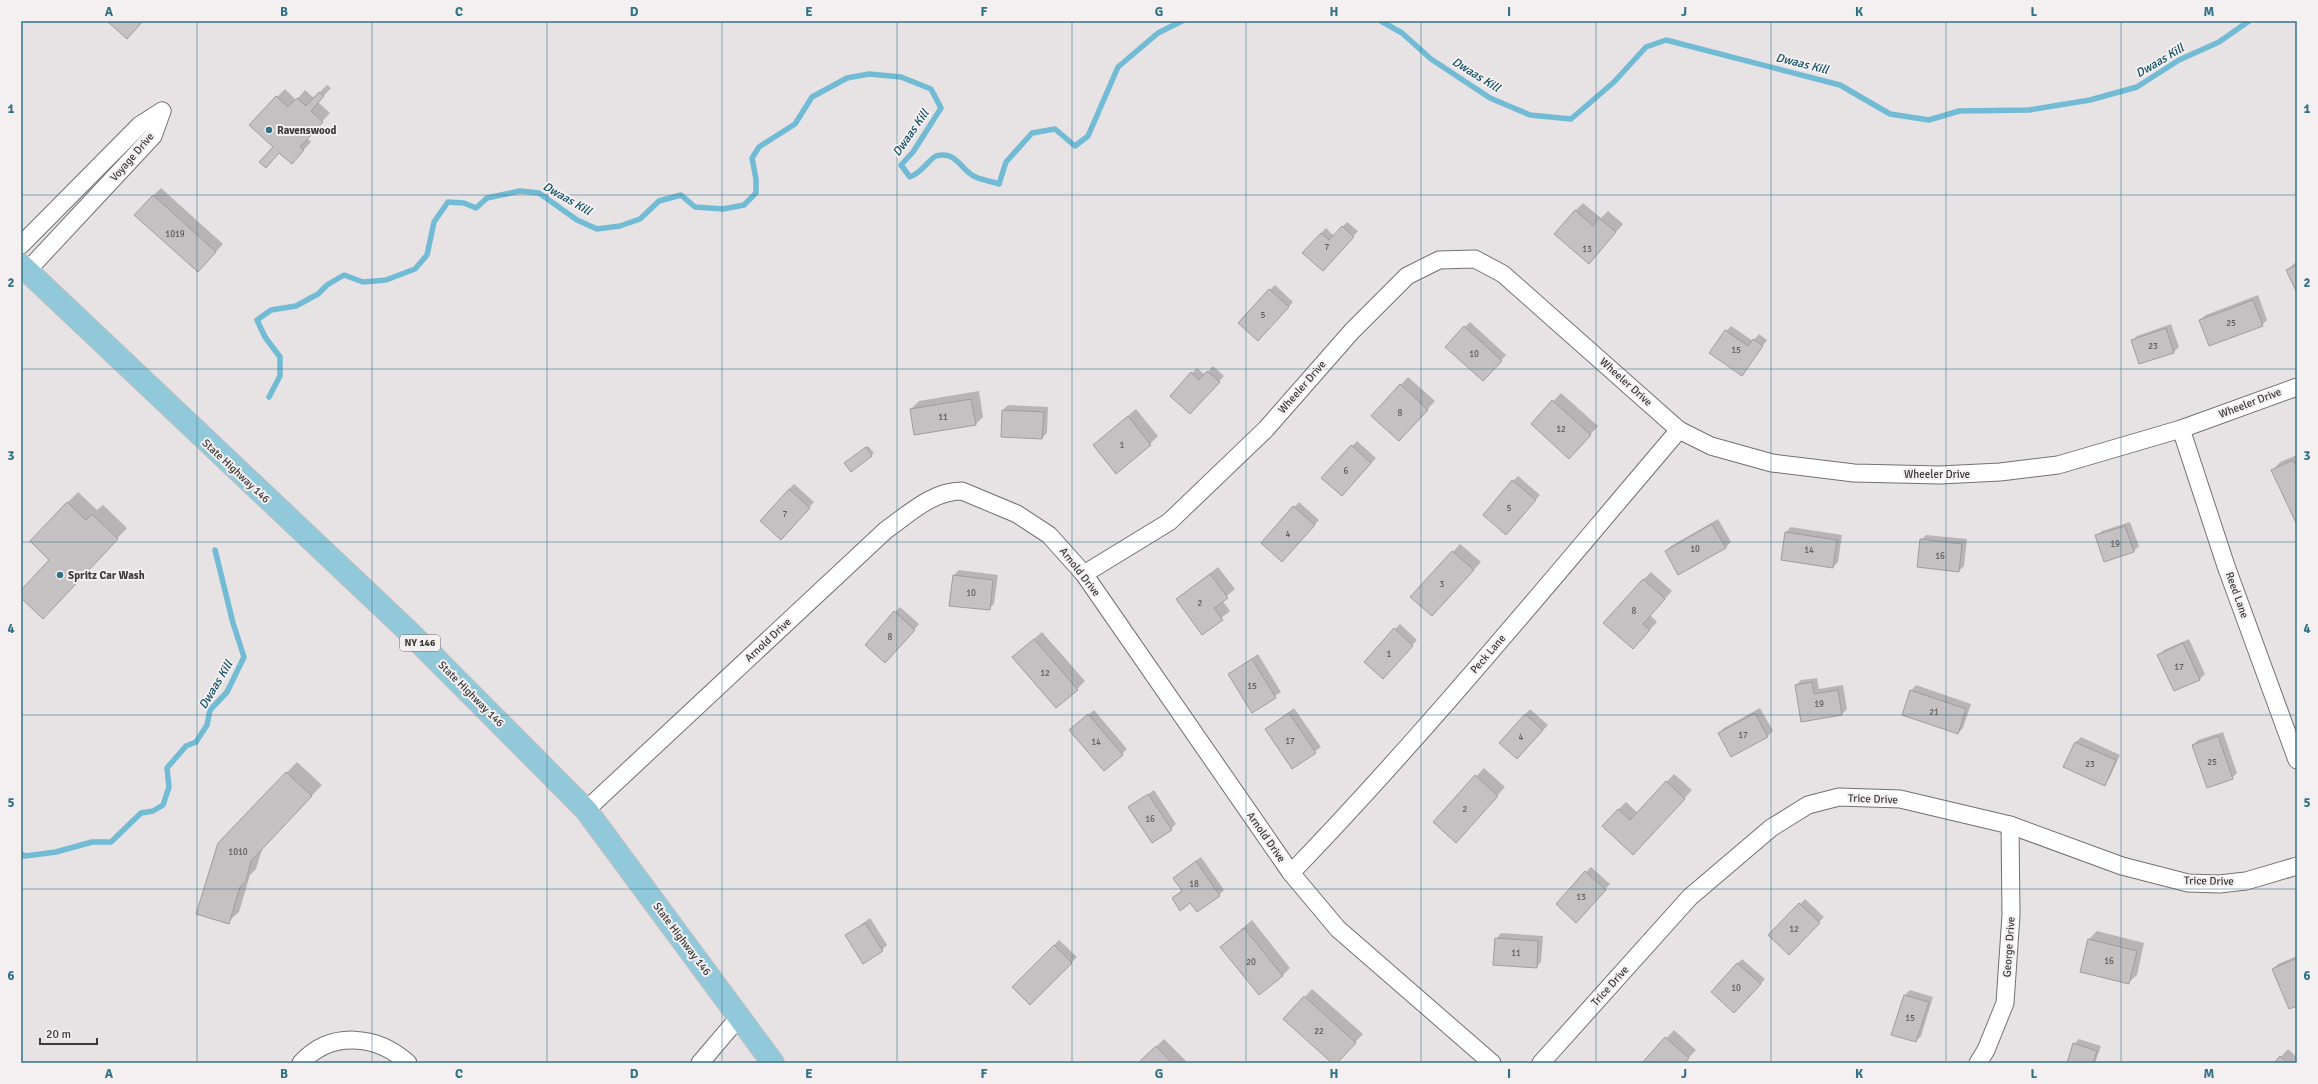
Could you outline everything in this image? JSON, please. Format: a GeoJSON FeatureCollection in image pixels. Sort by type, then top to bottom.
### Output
{"type":"FeatureCollection","features":[{"type":"Feature","properties":{"kind":"main road","name":"State Highway 146"},"geometry":{"type":"LineString","coordinates":[[24,268],[408,631],[586,810],[740,1016],[773,1063]]}},
{"type":"Feature","properties":{"kind":"street","name":"Voyage Drive"},"geometry":{"type":"LineString","coordinates":[[21,245],[140,125],[162,111],[153,136],[24,268]]}},
{"type":"Feature","properties":{"kind":"street","name":"Wheeler Drive"},"geometry":{"type":"LineString","coordinates":[[1084,574],[1169,522],[1266,429],[1352,331],[1406,276],[1439,260],[1475,259],[1503,274],[1679,430],[1712,446],[1772,463],[1854,473],[1940,475],[2000,472],[2058,465],[2182,429],[2297,386]]}},
{"type":"Feature","properties":{"kind":"street","name":"Reed Lane"},"geometry":{"type":"LineString","coordinates":[[2182,429],[2226,566],[2297,760]]}},
{"type":"Feature","properties":{"kind":"street","name":"Peck Lane"},"geometry":{"type":"LineString","coordinates":[[1291,873],[1338,824],[1472,673],[1679,430]]}},
{"type":"Feature","properties":{"kind":"street","name":"Arnold Drive"},"geometry":{"type":"LineString","coordinates":[[586,810],[886,530],[932,497],[952,491],[962,490],[1018,514],[1049,534],[1084,574],[1291,873],[1338,929],[1492,1063]]}},
{"type":"Feature","properties":{"kind":"street","name":"Trice Drive"},"geometry":{"type":"LineString","coordinates":[[1541,1063],[1690,897],[1771,828],[1808,805],[1839,798],[1900,799],[2010,826],[2122,866],[2188,883],[2219,884],[2246,881],[2297,866]]}},
{"type":"Feature","properties":{"kind":"street","name":"George Drive"},"geometry":{"type":"LineString","coordinates":[[1978,1063],[1986,1050],[2005,1003],[2011,915],[2010,826]]}},
{"type":"Feature","properties":{"kind":"street"},"geometry":{"type":"LineString","coordinates":[[700,1063],[740,1016]]}},
{"type":"Feature","properties":{"kind":"street"},"geometry":{"type":"LineString","coordinates":[[301,1063],[319,1049],[337,1042],[356,1039],[380,1045],[408,1063]]}},
{"type":"Feature","properties":{"kind":"building"},"geometry":{"type":"Polygon","coordinates":[[[107,21],[143,21],[127,39],[107,21]]]}},
{"type":"Feature","properties":{"kind":"building","name":"Ravenswood"},"geometry":{"type":"Polygon","coordinates":[[[319,92],[324,96],[311,111],[323,122],[300,147],[304,150],[292,164],[279,153],[266,168],[259,162],[273,147],[249,125],[276,96],[288,107],[297,98],[306,106],[319,92]]]}},
{"type":"Feature","properties":{"kind":"building"},"geometry":{"type":"Polygon","coordinates":[[[153,195],[216,252],[198,272],[134,215],[153,195]]]}},
{"type":"Feature","properties":{"kind":"building"},"geometry":{"type":"Polygon","coordinates":[[[1575,210],[1593,226],[1599,218],[1616,232],[1589,264],[1554,234],[1575,210]]]}},
{"type":"Feature","properties":{"kind":"building"},"geometry":{"type":"Polygon","coordinates":[[[1342,226],[1354,237],[1323,271],[1302,253],[1321,233],[1329,240],[1342,226]]]}},
{"type":"Feature","properties":{"kind":"building"},"geometry":{"type":"Polygon","coordinates":[[[2297,265],[2297,293],[2286,270],[2297,265]]]}},
{"type":"Feature","properties":{"kind":"building"},"geometry":{"type":"Polygon","coordinates":[[[1269,289],[1289,307],[1258,341],[1238,323],[1269,289]]]}},
{"type":"Feature","properties":{"kind":"building"},"geometry":{"type":"Polygon","coordinates":[[[2253,300],[2263,326],[2209,346],[2199,320],[2253,300]]]}},
{"type":"Feature","properties":{"kind":"building"},"geometry":{"type":"Polygon","coordinates":[[[1464,326],[1502,361],[1483,381],[1445,347],[1464,326]]]}},
{"type":"Feature","properties":{"kind":"building"},"geometry":{"type":"Polygon","coordinates":[[[2166,328],[2174,353],[2139,364],[2131,340],[2166,328]]]}},
{"type":"Feature","properties":{"kind":"building"},"geometry":{"type":"Polygon","coordinates":[[[1725,330],[1748,346],[1753,339],[1763,346],[1742,376],[1709,353],[1725,330]]]}},
{"type":"Feature","properties":{"kind":"building"},"geometry":{"type":"Polygon","coordinates":[[[1207,371],[1220,382],[1190,414],[1170,396],[1191,372],[1199,380],[1207,371]]]}},
{"type":"Feature","properties":{"kind":"building"},"geometry":{"type":"Polygon","coordinates":[[[1400,384],[1428,410],[1399,441],[1371,416],[1400,384]]]}},
{"type":"Feature","properties":{"kind":"building"},"geometry":{"type":"Polygon","coordinates":[[[971,399],[976,425],[914,435],[910,409],[971,399]]]}},
{"type":"Feature","properties":{"kind":"building"},"geometry":{"type":"Polygon","coordinates":[[[1552,400],[1591,435],[1569,459],[1531,424],[1552,400]]]}},
{"type":"Feature","properties":{"kind":"building"},"geometry":{"type":"Polygon","coordinates":[[[1002,410],[1044,412],[1042,439],[1001,437],[1002,410]]]}},
{"type":"Feature","properties":{"kind":"building"},"geometry":{"type":"Polygon","coordinates":[[[1128,416],[1151,445],[1116,474],[1093,445],[1128,416]]]}},
{"type":"Feature","properties":{"kind":"building"},"geometry":{"type":"Polygon","coordinates":[[[1351,445],[1371,463],[1342,496],[1321,478],[1351,445]]]}},
{"type":"Feature","properties":{"kind":"building"},"geometry":{"type":"Polygon","coordinates":[[[866,447],[872,456],[851,472],[844,463],[866,447]]]}},
{"type":"Feature","properties":{"kind":"building"},"geometry":{"type":"Polygon","coordinates":[[[2293,460],[2297,468],[2297,525],[2271,470],[2293,460]]]}},
{"type":"Feature","properties":{"kind":"building"},"geometry":{"type":"Polygon","coordinates":[[[1512,480],[1536,500],[1506,535],[1483,515],[1512,480]]]}},
{"type":"Feature","properties":{"kind":"building"},"geometry":{"type":"Polygon","coordinates":[[[789,489],[810,508],[781,540],[760,521],[789,489]]]}},
{"type":"Feature","properties":{"kind":"building","name":"Spritz Car Wash"},"geometry":{"type":"Polygon","coordinates":[[[67,502],[86,520],[92,514],[118,539],[43,619],[21,598],[21,590],[49,560],[30,541],[67,502]]]}},
{"type":"Feature","properties":{"kind":"building"},"geometry":{"type":"Polygon","coordinates":[[[1293,506],[1315,525],[1282,562],[1261,543],[1293,506]]]}},
{"type":"Feature","properties":{"kind":"building"},"geometry":{"type":"Polygon","coordinates":[[[1712,524],[1726,548],[1678,575],[1665,551],[1712,524]]]}},
{"type":"Feature","properties":{"kind":"building"},"geometry":{"type":"Polygon","coordinates":[[[2125,526],[2134,552],[2104,562],[2095,535],[2125,526]]]}},
{"type":"Feature","properties":{"kind":"building"},"geometry":{"type":"Polygon","coordinates":[[[1785,532],[1837,540],[1833,568],[1781,560],[1785,532]]]}},
{"type":"Feature","properties":{"kind":"building"},"geometry":{"type":"Polygon","coordinates":[[[1920,539],[1962,544],[1959,572],[1917,567],[1920,539]]]}},
{"type":"Feature","properties":{"kind":"building"},"geometry":{"type":"Polygon","coordinates":[[[1452,551],[1474,570],[1432,616],[1410,597],[1452,551]]]}},
{"type":"Feature","properties":{"kind":"building"},"geometry":{"type":"Polygon","coordinates":[[[1210,574],[1228,598],[1214,608],[1223,620],[1202,635],[1176,599],[1210,574]]]}},
{"type":"Feature","properties":{"kind":"building"},"geometry":{"type":"Polygon","coordinates":[[[953,575],[993,580],[990,610],[949,606],[953,575]]]}},
{"type":"Feature","properties":{"kind":"building"},"geometry":{"type":"Polygon","coordinates":[[[1643,579],[1665,599],[1643,624],[1650,630],[1633,649],[1603,623],[1643,579]]]}},
{"type":"Feature","properties":{"kind":"building"},"geometry":{"type":"Polygon","coordinates":[[[894,611],[915,630],[885,663],[865,645],[894,611]]]}},
{"type":"Feature","properties":{"kind":"building"},"geometry":{"type":"Polygon","coordinates":[[[1394,628],[1413,646],[1383,679],[1364,662],[1394,628]]]}},
{"type":"Feature","properties":{"kind":"building"},"geometry":{"type":"Polygon","coordinates":[[[1034,639],[1078,690],[1056,708],[1012,657],[1034,639]]]}},
{"type":"Feature","properties":{"kind":"building"},"geometry":{"type":"Polygon","coordinates":[[[2183,643],[2200,680],[2174,691],[2157,655],[2183,643]]]}},
{"type":"Feature","properties":{"kind":"building"},"geometry":{"type":"Polygon","coordinates":[[[1252,659],[1276,698],[1252,713],[1228,674],[1252,659]]]}},
{"type":"Feature","properties":{"kind":"building"},"geometry":{"type":"Polygon","coordinates":[[[1812,682],[1814,694],[1838,690],[1842,715],[1801,722],[1795,685],[1812,682]]]}},
{"type":"Feature","properties":{"kind":"building"},"geometry":{"type":"Polygon","coordinates":[[[1910,690],[1966,709],[1958,734],[1902,715],[1910,690]]]}},
{"type":"Feature","properties":{"kind":"building"},"geometry":{"type":"Polygon","coordinates":[[[1289,713],[1316,753],[1292,769],[1265,729],[1289,713]]]}},
{"type":"Feature","properties":{"kind":"building"},"geometry":{"type":"Polygon","coordinates":[[[1755,713],[1768,737],[1731,757],[1718,733],[1755,713]]]}},
{"type":"Feature","properties":{"kind":"building"},"geometry":{"type":"Polygon","coordinates":[[[1088,714],[1123,755],[1104,771],[1069,730],[1088,714]]]}},
{"type":"Feature","properties":{"kind":"building"},"geometry":{"type":"Polygon","coordinates":[[[1525,714],[1543,730],[1517,759],[1499,743],[1525,714]]]}},
{"type":"Feature","properties":{"kind":"building"},"geometry":{"type":"Polygon","coordinates":[[[2218,736],[2233,779],[2207,788],[2192,745],[2218,736]]]}},
{"type":"Feature","properties":{"kind":"building"},"geometry":{"type":"Polygon","coordinates":[[[2075,742],[2116,760],[2105,786],[2063,767],[2075,742]]]}},
{"type":"Feature","properties":{"kind":"building"},"geometry":{"type":"Polygon","coordinates":[[[286,772],[312,796],[251,861],[246,881],[240,887],[229,924],[196,914],[218,843],[286,772]]]}},
{"type":"Feature","properties":{"kind":"building"},"geometry":{"type":"Polygon","coordinates":[[[1475,775],[1498,796],[1456,843],[1433,822],[1475,775]]]}},
{"type":"Feature","properties":{"kind":"building"},"geometry":{"type":"Polygon","coordinates":[[[1666,781],[1685,799],[1633,855],[1602,826],[1618,809],[1630,820],[1666,781]]]}},
{"type":"Feature","properties":{"kind":"building"},"geometry":{"type":"Polygon","coordinates":[[[1148,794],[1172,830],[1152,843],[1128,807],[1148,794]]]}},
{"type":"Feature","properties":{"kind":"building"},"geometry":{"type":"Polygon","coordinates":[[[1196,861],[1220,896],[1197,912],[1190,903],[1180,911],[1172,898],[1182,891],[1173,878],[1196,861]]]}},
{"type":"Feature","properties":{"kind":"building"},"geometry":{"type":"Polygon","coordinates":[[[1585,871],[1606,890],[1576,923],[1556,904],[1585,871]]]}},
{"type":"Feature","properties":{"kind":"building"},"geometry":{"type":"Polygon","coordinates":[[[1799,903],[1820,923],[1789,955],[1768,935],[1799,903]]]}},
{"type":"Feature","properties":{"kind":"building"},"geometry":{"type":"Polygon","coordinates":[[[865,923],[883,951],[863,964],[845,935],[865,923]]]}},
{"type":"Feature","properties":{"kind":"building"},"geometry":{"type":"Polygon","coordinates":[[[1244,928],[1283,976],[1259,995],[1220,947],[1244,928]]]}},
{"type":"Feature","properties":{"kind":"building"},"geometry":{"type":"Polygon","coordinates":[[[1495,938],[1538,941],[1537,968],[1493,965],[1495,938]]]}},
{"type":"Feature","properties":{"kind":"building"},"geometry":{"type":"Polygon","coordinates":[[[2088,939],[2137,951],[2129,984],[2080,972],[2088,939]]]}},
{"type":"Feature","properties":{"kind":"building"},"geometry":{"type":"Polygon","coordinates":[[[1054,945],[1072,963],[1030,1005],[1012,987],[1054,945]]]}},
{"type":"Feature","properties":{"kind":"building"},"geometry":{"type":"Polygon","coordinates":[[[2297,958],[2297,1006],[2289,1009],[2272,969],[2297,958]]]}},
{"type":"Feature","properties":{"kind":"building"},"geometry":{"type":"Polygon","coordinates":[[[1737,963],[1761,984],[1734,1013],[1711,992],[1737,963]]]}},
{"type":"Feature","properties":{"kind":"building"},"geometry":{"type":"Polygon","coordinates":[[[1904,995],[1929,1002],[1916,1042],[1891,1035],[1904,995]]]}},
{"type":"Feature","properties":{"kind":"building"},"geometry":{"type":"Polygon","coordinates":[[[1304,996],[1356,1043],[1337,1063],[1332,1063],[1283,1019],[1304,996]]]}},
{"type":"Feature","properties":{"kind":"building"},"geometry":{"type":"Polygon","coordinates":[[[1665,1037],[1689,1058],[1685,1063],[1642,1063],[1665,1037]]]}},
{"type":"Feature","properties":{"kind":"building"},"geometry":{"type":"Polygon","coordinates":[[[2073,1043],[2097,1051],[2093,1063],[2067,1063],[2073,1043]]]}},
{"type":"Feature","properties":{"kind":"building"},"geometry":{"type":"Polygon","coordinates":[[[1156,1046],[1172,1063],[1138,1063],[1156,1046]]]}},
{"type":"Feature","properties":{"kind":"building"},"geometry":{"type":"Polygon","coordinates":[[[2280,1056],[2287,1063],[2274,1063],[2280,1056]]]}},
{"type":"Feature","properties":{"kind":"waterway","name":"Dwaas Kill"},"geometry":{"type":"LineString","coordinates":[[269,397],[280,376],[280,357],[265,337],[257,320],[271,310],[296,306],[318,294],[327,285],[344,275],[363,282],[386,280],[415,269],[427,255],[434,222],[448,202],[464,203],[476,208],[487,198],[520,191],[539,193],[577,220],[597,229],[620,226],[640,219],[659,201],[681,195],[695,207],[723,209],[744,205],[756,193],[756,179],[752,158],[759,147],[795,124],[812,97],[847,78],[869,74],[901,77],[931,89],[941,108],[913,152],[901,165],[910,177],[919,172],[934,157],[943,155],[953,158],[975,177],[999,184],[1006,162],[1032,133],[1055,129],[1075,146],[1088,136],[1118,67],[1158,33],[1182,21]]}},
{"type":"Feature","properties":{"kind":"waterway","name":"Dwaas Kill"},"geometry":{"type":"LineString","coordinates":[[1381,21],[1402,33],[1431,59],[1490,98],[1530,115],[1571,119],[1614,82],[1646,47],[1666,40],[1840,85],[1890,114],[1929,120],[1959,111],[2029,110],[2090,100],[2137,87],[2179,60],[2219,42],[2249,21]]}},
{"type":"Feature","properties":{"kind":"waterway","name":"Dwaas Kill"},"geometry":{"type":"LineString","coordinates":[[21,854],[25,856],[56,852],[92,842],[111,842],[141,813],[153,811],[163,805],[169,787],[167,768],[186,746],[196,742],[207,725],[210,710],[227,692],[244,657],[233,623],[215,550]]}},
{"type":"Feature","properties":{"kind":"place","name":"Ravenswood"},"geometry":{"type":"Point","coordinates":[269,130]}},
{"type":"Feature","properties":{"kind":"place","name":"Spritz Car Wash"},"geometry":{"type":"Point","coordinates":[60,575]}}]}
